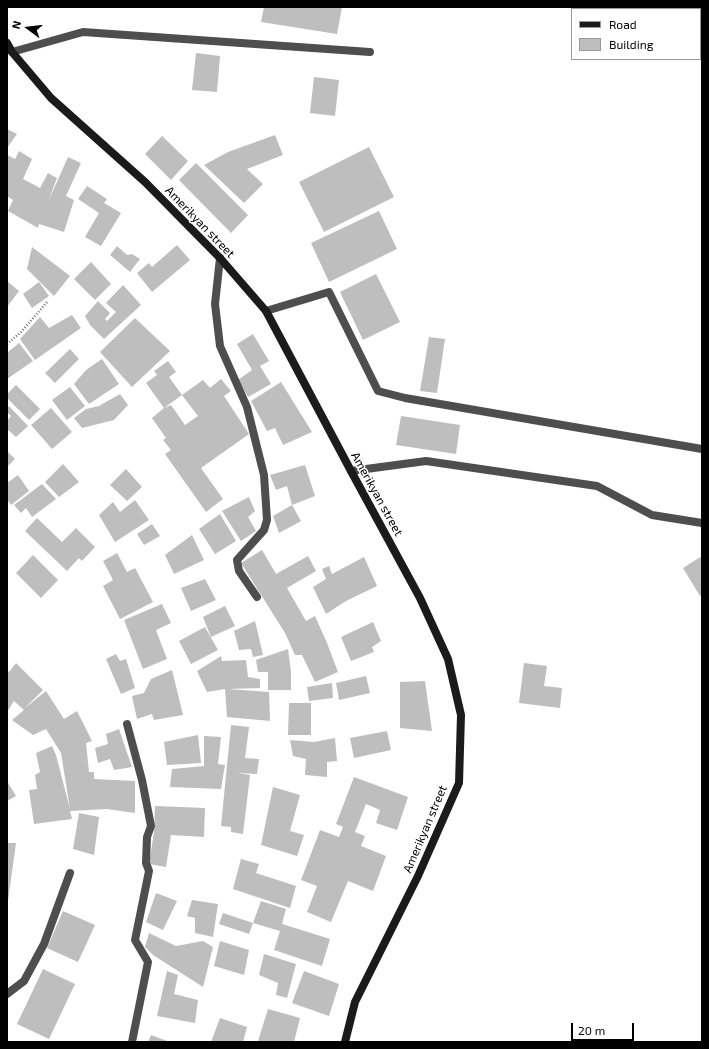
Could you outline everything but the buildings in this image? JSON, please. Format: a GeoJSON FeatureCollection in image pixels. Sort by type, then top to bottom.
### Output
{"type":"FeatureCollection","features":[{"type":"Feature","properties":{"kind":"street"},"geometry":{"type":"LineString","coordinates":[[10,52],[83,32],[370,52]]}},
{"type":"Feature","properties":{"kind":"street","name":"Amerikyan street"},"geometry":{"type":"LineString","coordinates":[[7,42],[10,52],[51,98],[145,182],[220,258],[266,311],[420,598],[448,659],[461,715],[458,782],[418,876],[355,1002],[345,1042]]}},
{"type":"Feature","properties":{"kind":"street"},"geometry":{"type":"LineString","coordinates":[[220,258],[215,304],[220,346],[247,407],[264,475],[267,520],[264,530],[237,560],[240,571],[257,597]]}},
{"type":"Feature","properties":{"kind":"street"},"geometry":{"type":"LineString","coordinates":[[266,311],[328,292],[378,391],[405,398],[702,449]]}},
{"type":"Feature","properties":{"kind":"street"},"geometry":{"type":"LineString","coordinates":[[351,471],[426,461],[598,486],[652,514],[702,523]]}},
{"type":"Feature","properties":{"kind":"street"},"geometry":{"type":"LineString","coordinates":[[127,724],[142,780],[151,826],[147,837],[146,863],[149,871],[135,940],[148,962],[132,1042]]}},
{"type":"Feature","properties":{"kind":"street"},"geometry":{"type":"LineString","coordinates":[[7,994],[24,981],[44,944],[70,873]]}},
{"type":"Feature","properties":{"kind":"path"},"geometry":{"type":"LineString","coordinates":[[7,344],[22,332],[48,301]]}}]}
